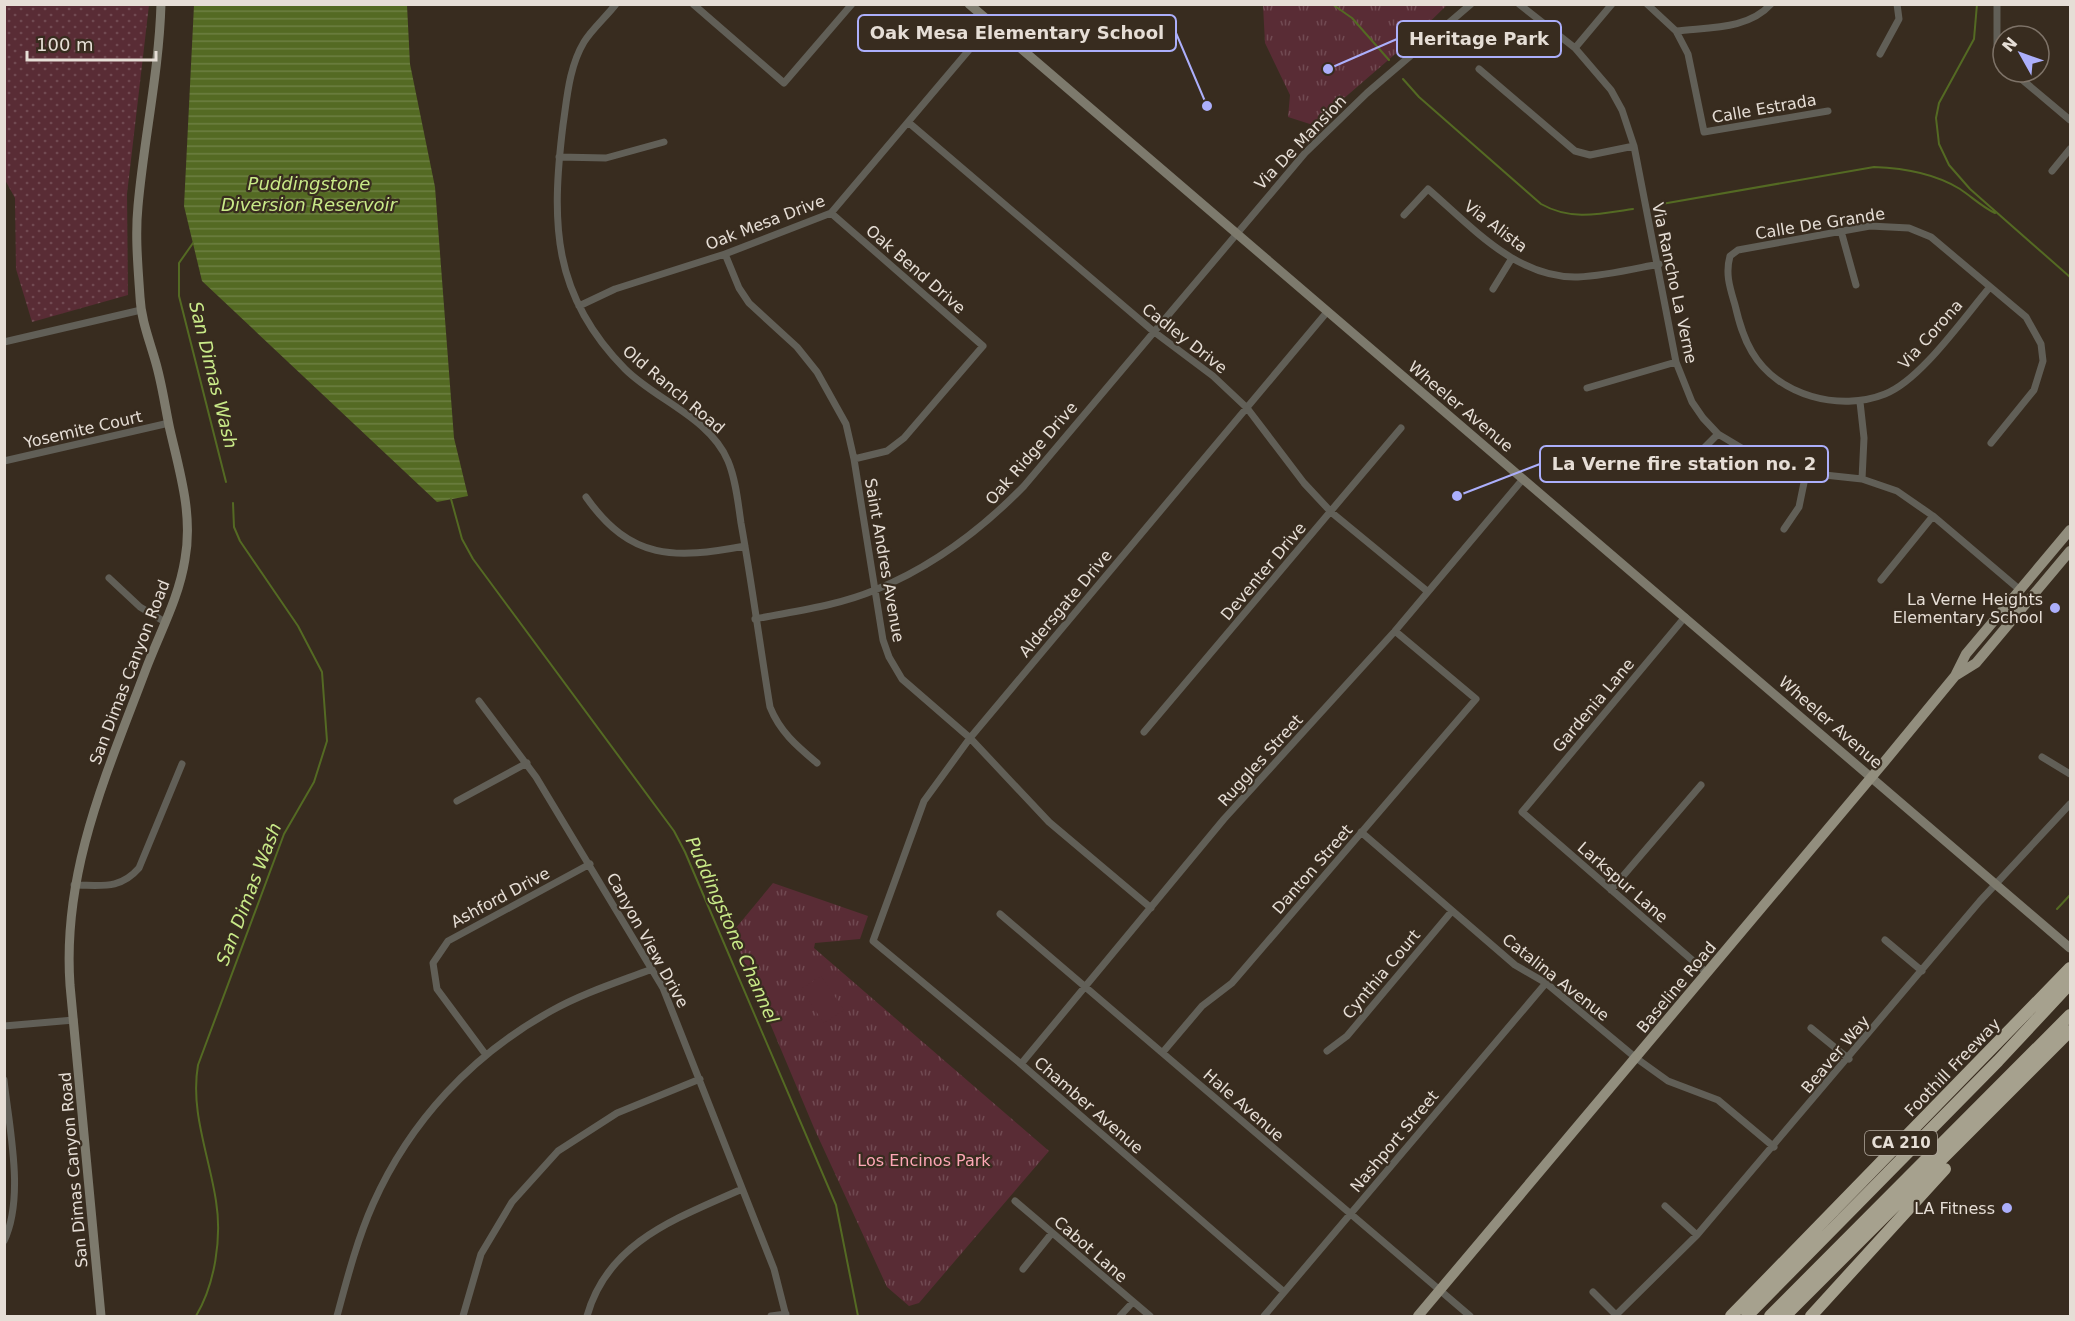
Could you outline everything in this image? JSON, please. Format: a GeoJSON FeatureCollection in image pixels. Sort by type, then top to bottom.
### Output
{"type":"FeatureCollection","features":[{"type":"Feature","properties":{"kind":"highway","name":"Foothill Freeway"},"geometry":{"type":"LineString","coordinates":[[1731,1317],[2070,969]]}},
{"type":"Feature","properties":{"kind":"highway"},"geometry":{"type":"LineString","coordinates":[[1746,1317],[2067,987],[2070,969]]}},
{"type":"Feature","properties":{"kind":"highway"},"geometry":{"type":"LineString","coordinates":[[1770,1317],[2070,1015]]}},
{"type":"Feature","properties":{"kind":"highway","name":"CA 210"},"geometry":{"type":"LineString","coordinates":[[1785,1317],[2017,1087],[2070,1031]]}},
{"type":"Feature","properties":{"kind":"highway"},"geometry":{"type":"LineString","coordinates":[[1811,1317],[2017,1087]]}},
{"type":"Feature","properties":{"kind":"main road","name":"San Dimas Canyon Road"},"geometry":{"type":"LineString","coordinates":[[101,1317],[68,936],[74,885],[103,784],[181,577],[188,537],[186,500],[141,310],[137,247],[138,206],[159,52],[161,4]]}},
{"type":"Feature","properties":{"kind":"main road","name":"Wheeler Avenue"},"geometry":{"type":"LineString","coordinates":[[969,4],[2070,948]]}},
{"type":"Feature","properties":{"kind":"main road","name":"Baseline Road"},"geometry":{"type":"LineString","coordinates":[[1418,1317],[1955,676],[1966,654],[2070,530]]}},
{"type":"Feature","properties":{"kind":"main road","name":"Baseline Road"},"geometry":{"type":"LineString","coordinates":[[1955,676],[1976,663],[2070,551]]}},
{"type":"Feature","properties":{"kind":"street","name":"Old Ranch Road"},"geometry":{"type":"LineString","coordinates":[[616,4],[583,43],[573,71],[559,157],[557,230],[564,270],[587,326],[626,370],[701,426],[718,443],[729,462],[746,546],[755,619],[773,716],[791,741],[817,763]]}},
{"type":"Feature","properties":{"kind":"street"},"geometry":{"type":"LineString","coordinates":[[693,4],[784,83],[852,4]]}},
{"type":"Feature","properties":{"kind":"street","name":"Via De Mansion"},"geometry":{"type":"LineString","coordinates":[[1235,232],[1325,131],[1471,4]]}},
{"type":"Feature","properties":{"kind":"street","name":"Via Rancho La Verne"},"geometry":{"type":"LineString","coordinates":[[1519,4],[1575,48],[1611,90],[1622,110],[1634,146],[1659,264],[1676,362],[1692,402],[1718,434],[1760,459],[1806,473],[1862,479],[1897,491],[1933,516],[2020,590]]}},
{"type":"Feature","properties":{"kind":"street"},"geometry":{"type":"LineString","coordinates":[[1575,48],[1612,4]]}},
{"type":"Feature","properties":{"kind":"street"},"geometry":{"type":"LineString","coordinates":[[1647,4],[1676,31],[1742,23],[1761,15],[1771,4]]}},
{"type":"Feature","properties":{"kind":"street"},"geometry":{"type":"LineString","coordinates":[[1880,54],[1899,19],[1897,4]]}},
{"type":"Feature","properties":{"kind":"street"},"geometry":{"type":"LineString","coordinates":[[1996,4],[1996,24]]}},
{"type":"Feature","properties":{"kind":"street","name":"Oak Mesa Drive"},"geometry":{"type":"LineString","coordinates":[[579,306],[615,289],[725,254],[831,213],[991,24]]}},
{"type":"Feature","properties":{"kind":"street","name":"Calle Estrada"},"geometry":{"type":"LineString","coordinates":[[1676,31],[1689,54],[1704,132],[1827,111]]}},
{"type":"Feature","properties":{"kind":"street"},"geometry":{"type":"LineString","coordinates":[[1479,69],[1575,152],[1590,154],[1634,146]]}},
{"type":"Feature","properties":{"kind":"street"},"geometry":{"type":"LineString","coordinates":[[2027,84],[2070,120]]}},
{"type":"Feature","properties":{"kind":"street","name":"Cadley Drive"},"geometry":{"type":"LineString","coordinates":[[908,122],[1153,331],[1213,376],[1246,408],[1304,483],[1331,512],[1427,591]]}},
{"type":"Feature","properties":{"kind":"street"},"geometry":{"type":"LineString","coordinates":[[559,157],[606,158],[664,142]]}},
{"type":"Feature","properties":{"kind":"street"},"geometry":{"type":"LineString","coordinates":[[2052,171],[2070,149]]}},
{"type":"Feature","properties":{"kind":"street","name":"Via Alista"},"geometry":{"type":"LineString","coordinates":[[1404,215],[1428,189],[1512,258],[1556,276],[1579,277],[1659,264]]}},
{"type":"Feature","properties":{"kind":"street","name":"Oak Bend Drive"},"geometry":{"type":"LineString","coordinates":[[831,213],[983,346],[904,438],[887,451],[854,459]]}},
{"type":"Feature","properties":{"kind":"street","name":"Calle De Grande"},"geometry":{"type":"LineString","coordinates":[[1730,256],[1738,250],[1841,231],[1890,225],[1909,228],[1931,237],[2026,317],[2036,331],[2041,344],[2043,361],[2034,390],[1992,443]]}},
{"type":"Feature","properties":{"kind":"street"},"geometry":{"type":"LineString","coordinates":[[1841,231],[1856,285]]}},
{"type":"Feature","properties":{"kind":"street","name":"Oak Ridge Drive"},"geometry":{"type":"LineString","coordinates":[[755,619],[833,603],[875,591],[925,566],[991,519],[1024,486],[1235,232]]}},
{"type":"Feature","properties":{"kind":"street","name":"Saint Andres Avenue"},"geometry":{"type":"LineString","coordinates":[[725,254],[739,288],[749,303],[797,347],[817,372],[846,424],[854,459],[883,640],[889,657],[902,679],[970,738],[1049,822],[1151,908]]}},
{"type":"Feature","properties":{"kind":"street","name":"Via Corona"},"geometry":{"type":"LineString","coordinates":[[1730,256],[1726,271],[1743,335],[1767,371],[1786,385],[1808,395],[1835,402],[1860,402],[1887,394],[1906,381],[1922,367],[1990,287]]}},
{"type":"Feature","properties":{"kind":"street"},"geometry":{"type":"LineString","coordinates":[[1493,289],[1512,258]]}},
{"type":"Feature","properties":{"kind":"street"},"geometry":{"type":"LineString","coordinates":[[4,342],[141,310]]}},
{"type":"Feature","properties":{"kind":"street","name":"Aldersgate Drive"},"geometry":{"type":"LineString","coordinates":[[873,941],[924,801],[970,738],[1327,312]]}},
{"type":"Feature","properties":{"kind":"street"},"geometry":{"type":"LineString","coordinates":[[1587,388],[1676,362]]}},
{"type":"Feature","properties":{"kind":"street"},"geometry":{"type":"LineString","coordinates":[[1860,402],[1864,438],[1862,479]]}},
{"type":"Feature","properties":{"kind":"street","name":"Yosemite Court"},"geometry":{"type":"LineString","coordinates":[[4,462],[169,423]]}},
{"type":"Feature","properties":{"kind":"street","name":"Deventer Drive"},"geometry":{"type":"LineString","coordinates":[[1144,732],[1401,428]]}},
{"type":"Feature","properties":{"kind":"street"},"geometry":{"type":"LineString","coordinates":[[1694,458],[1718,434]]}},
{"type":"Feature","properties":{"kind":"street"},"geometry":{"type":"LineString","coordinates":[[1784,530],[1799,507],[1806,473]]}},
{"type":"Feature","properties":{"kind":"street","name":"Ruggles Street"},"geometry":{"type":"LineString","coordinates":[[1021,1064],[1224,819],[1395,631],[1523,479]]}},
{"type":"Feature","properties":{"kind":"street"},"geometry":{"type":"LineString","coordinates":[[586,497],[599,515],[625,536],[651,551],[672,555],[746,546]]}},
{"type":"Feature","properties":{"kind":"street"},"geometry":{"type":"LineString","coordinates":[[1881,580],[1933,516]]}},
{"type":"Feature","properties":{"kind":"street"},"geometry":{"type":"LineString","coordinates":[[109,578],[140,607],[165,622]]}},
{"type":"Feature","properties":{"kind":"street","name":"Gardenia Lane"},"geometry":{"type":"LineString","coordinates":[[1522,812],[1685,617]]}},
{"type":"Feature","properties":{"kind":"street","name":"Danton Street"},"geometry":{"type":"LineString","coordinates":[[1163,1052],[1202,1006],[1232,983],[1476,699],[1395,631]]}},
{"type":"Feature","properties":{"kind":"street","name":"Canyon View Drive"},"geometry":{"type":"LineString","coordinates":[[479,701],[527,763],[652,969],[674,1012],[774,1269],[786,1315]]}},
{"type":"Feature","properties":{"kind":"street"},"geometry":{"type":"LineString","coordinates":[[2042,757],[2070,774]]}},
{"type":"Feature","properties":{"kind":"street"},"geometry":{"type":"LineString","coordinates":[[457,801],[527,763]]}},
{"type":"Feature","properties":{"kind":"street"},"geometry":{"type":"LineString","coordinates":[[74,885],[117,885],[130,879],[140,868],[182,764]]}},
{"type":"Feature","properties":{"kind":"street"},"geometry":{"type":"LineString","coordinates":[[1611,890],[1701,785]]}},
{"type":"Feature","properties":{"kind":"street","name":"Beaver Way"},"geometry":{"type":"LineString","coordinates":[[1616,1316],[1697,1235],[1995,885],[2070,804]]}},
{"type":"Feature","properties":{"kind":"street","name":"Larkspur Lane"},"geometry":{"type":"LineString","coordinates":[[1522,812],[1707,973]]}},
{"type":"Feature","properties":{"kind":"street","name":"Catalina Avenue"},"geometry":{"type":"LineString","coordinates":[[1361,832],[1515,965],[1546,983],[1636,1058],[1668,1081],[1718,1100],[1774,1147]]}},
{"type":"Feature","properties":{"kind":"street","name":"Ashford Drive"},"geometry":{"type":"LineString","coordinates":[[486,1055],[437,989],[433,963],[448,940],[590,864]]}},
{"type":"Feature","properties":{"kind":"street","name":"Cynthia Court"},"geometry":{"type":"LineString","coordinates":[[1328,1051],[1347,1036],[1452,911]]}},
{"type":"Feature","properties":{"kind":"street","name":"Hale Avenue"},"geometry":{"type":"LineString","coordinates":[[1000,914],[1470,1317]]}},
{"type":"Feature","properties":{"kind":"street"},"geometry":{"type":"LineString","coordinates":[[1885,940],[1922,971]]}},
{"type":"Feature","properties":{"kind":"street","name":"Chamber Avenue"},"geometry":{"type":"LineString","coordinates":[[873,941],[1021,1064],[1284,1292]]}},
{"type":"Feature","properties":{"kind":"street"},"geometry":{"type":"LineString","coordinates":[[336,1317],[357,1244],[390,1167],[428,1113],[456,1082],[486,1055],[551,1011],[652,969]]}},
{"type":"Feature","properties":{"kind":"street","name":"Nashport Street"},"geometry":{"type":"LineString","coordinates":[[1264,1317],[1546,983]]}},
{"type":"Feature","properties":{"kind":"street"},"geometry":{"type":"LineString","coordinates":[[4,1026],[74,1020]]}},
{"type":"Feature","properties":{"kind":"street"},"geometry":{"type":"LineString","coordinates":[[1811,1028],[1849,1059]]}},
{"type":"Feature","properties":{"kind":"street"},"geometry":{"type":"LineString","coordinates":[[463,1317],[481,1254],[512,1202],[558,1151],[617,1113],[700,1079]]}},
{"type":"Feature","properties":{"kind":"street"},"geometry":{"type":"LineString","coordinates":[[4,1080],[14,1196],[11,1227],[4,1240]]}},
{"type":"Feature","properties":{"kind":"street"},"geometry":{"type":"LineString","coordinates":[[587,1317],[592,1299],[619,1257],[663,1224],[742,1190]]}},
{"type":"Feature","properties":{"kind":"street","name":"Cabot Lane"},"geometry":{"type":"LineString","coordinates":[[1015,1201],[1150,1317]]}},
{"type":"Feature","properties":{"kind":"street"},"geometry":{"type":"LineString","coordinates":[[1665,1206],[1697,1235]]}},
{"type":"Feature","properties":{"kind":"street"},"geometry":{"type":"LineString","coordinates":[[1023,1269],[1052,1233]]}},
{"type":"Feature","properties":{"kind":"street"},"geometry":{"type":"LineString","coordinates":[[1593,1292],[1616,1316]]}},
{"type":"Feature","properties":{"kind":"street"},"geometry":{"type":"LineString","coordinates":[[1120,1317],[1132,1303]]}},
{"type":"Feature","properties":{"kind":"street"},"geometry":{"type":"LineString","coordinates":[[771,1317],[786,1315]]}},
{"type":"Feature","properties":{"kind":"green space"},"geometry":{"type":"Polygon","coordinates":[[[5,4],[149,5],[127,194],[128,295],[32,322],[16,269],[15,198],[5,180],[5,4]]]}},
{"type":"Feature","properties":{"kind":"green space"},"geometry":{"type":"Polygon","coordinates":[[[1263,4],[1447,5],[1408,43],[1313,125],[1288,117],[1290,95],[1265,43],[1263,4]]]}},
{"type":"Feature","properties":{"kind":"green space","name":"Los Encinos Park"},"geometry":{"type":"Polygon","coordinates":[[[773,883],[868,916],[860,939],[815,943],[814,948],[1049,1151],[919,1303],[909,1306],[887,1287],[814,1128],[740,952],[735,929],[773,883]]]}},
{"type":"Feature","properties":{"kind":"green space"},"geometry":{"type":"Polygon","coordinates":[[[821,976],[844,1010],[824,1023],[801,989],[821,976]]]}},
{"type":"Feature","properties":{"kind":"water","name":"Puddingstone Diversion Reservoir"},"geometry":{"type":"Polygon","coordinates":[[[194,5],[407,5],[410,64],[435,187],[454,438],[468,496],[437,502],[202,281],[184,206],[194,5]]]}},
{"type":"Feature","properties":{"kind":"waterway"},"geometry":{"type":"LineString","coordinates":[[1332,4],[1352,18],[1389,60]]}},
{"type":"Feature","properties":{"kind":"waterway"},"geometry":{"type":"LineString","coordinates":[[1977,4],[1974,39],[1939,103],[1936,118],[1939,144],[1949,165],[1970,189],[2070,277]]}},
{"type":"Feature","properties":{"kind":"waterway"},"geometry":{"type":"LineString","coordinates":[[1403,79],[1419,97],[1541,204],[1563,213],[1586,215],[1633,209]]}},
{"type":"Feature","properties":{"kind":"waterway"},"geometry":{"type":"LineString","coordinates":[[1656,205],[1874,167],[1908,170],[1940,179],[1960,189],[1995,213]]}},
{"type":"Feature","properties":{"kind":"waterway","name":"San Dimas Wash"},"geometry":{"type":"LineString","coordinates":[[193,243],[179,263],[179,296],[226,482]]}},
{"type":"Feature","properties":{"kind":"waterway","name":"Puddingstone Channel"},"geometry":{"type":"LineString","coordinates":[[451,499],[462,539],[473,559],[674,831],[685,852],[836,1205],[858,1316]]}},
{"type":"Feature","properties":{"kind":"waterway","name":"San Dimas Wash"},"geometry":{"type":"LineString","coordinates":[[196,1316],[212,1275],[218,1230],[216,1201],[198,1116],[196,1099],[198,1065],[284,834],[314,782],[327,741],[322,672],[298,626],[240,541],[234,527],[233,503]]}},
{"type":"Feature","properties":{"kind":"waterway"},"geometry":{"type":"LineString","coordinates":[[2057,909],[2070,895]]}},
{"type":"Feature","properties":{"kind":"place","name":"Heritage Park"},"geometry":{"type":"Point","coordinates":[1328,69]}},
{"type":"Feature","properties":{"kind":"place","name":"Oak Mesa Elementary School"},"geometry":{"type":"Point","coordinates":[1207,106]}},
{"type":"Feature","properties":{"kind":"place","name":"La Verne fire station no. 2"},"geometry":{"type":"Point","coordinates":[1457,496]}},
{"type":"Feature","properties":{"kind":"place","name":"La Verne Heights Elementary School"},"geometry":{"type":"Point","coordinates":[2055,608]}},
{"type":"Feature","properties":{"kind":"place","name":"LA Fitness"},"geometry":{"type":"Point","coordinates":[2007,1208]}}]}
